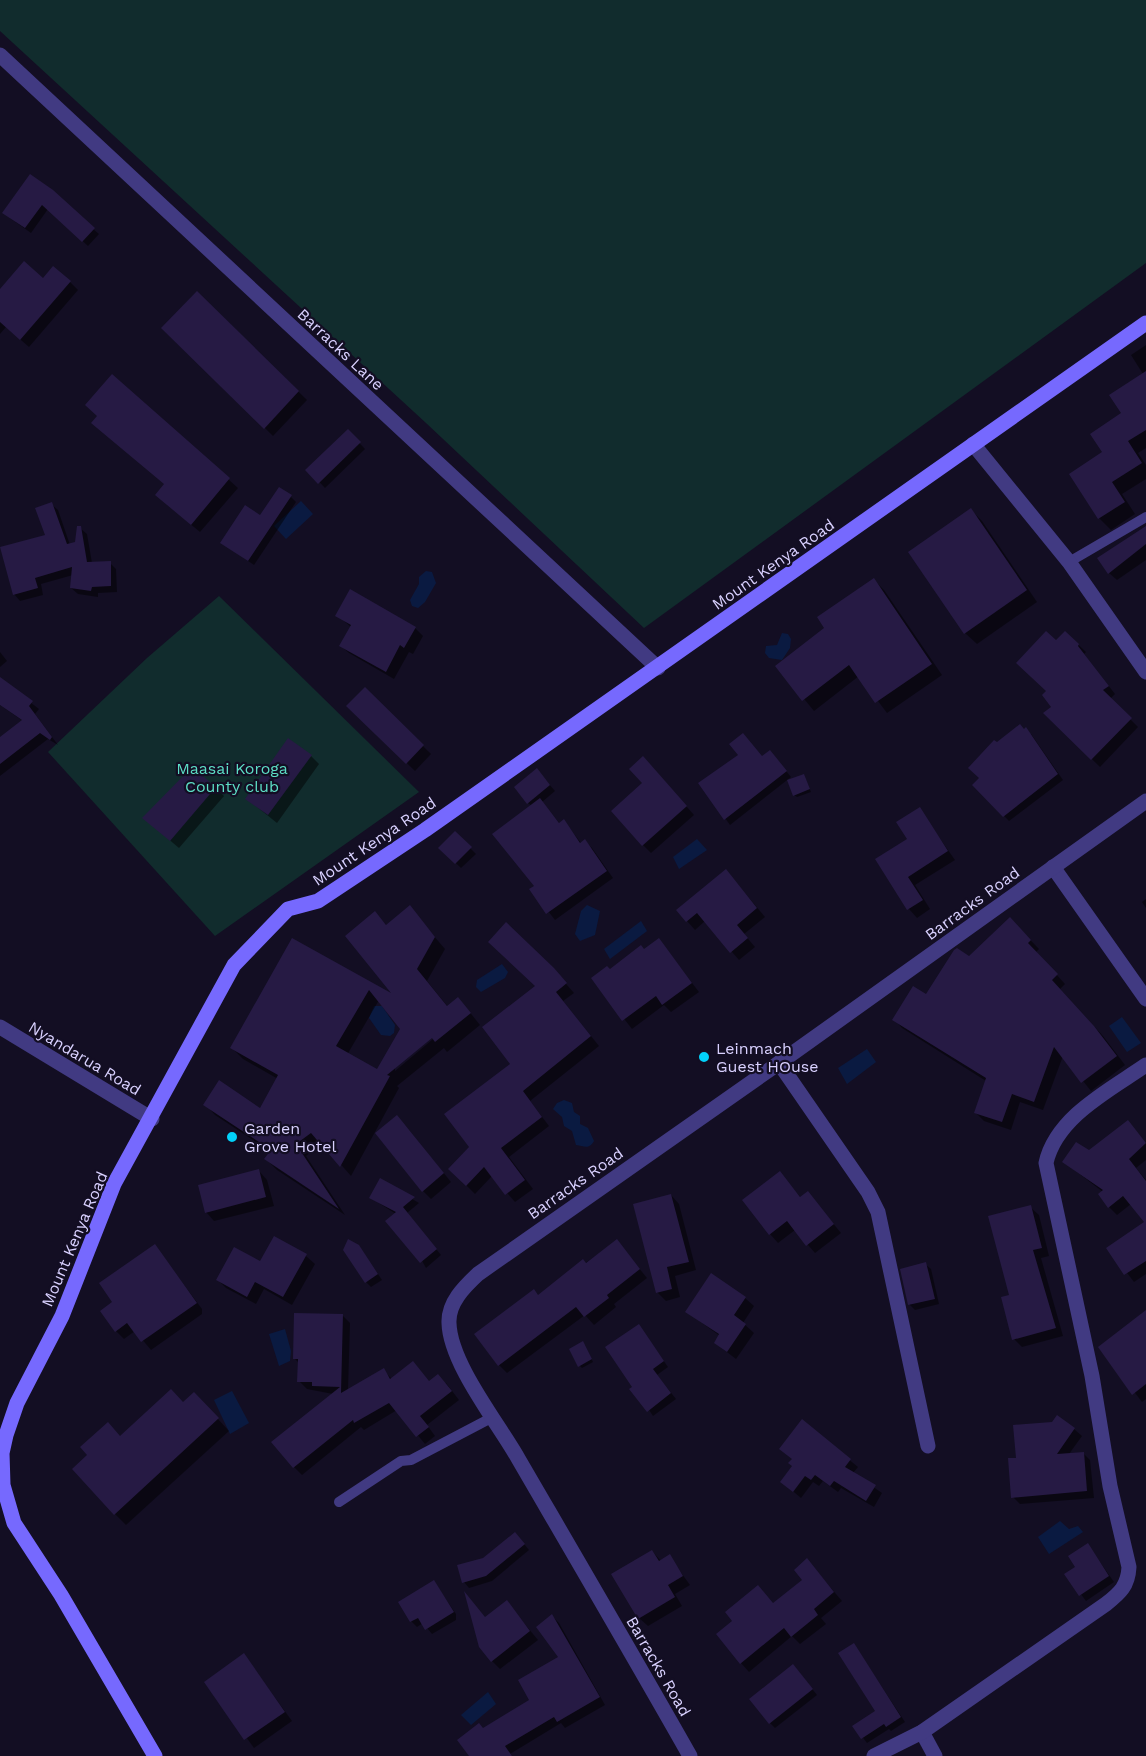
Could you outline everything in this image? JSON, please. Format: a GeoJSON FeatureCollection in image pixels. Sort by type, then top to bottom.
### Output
{"type":"FeatureCollection","features":[{"type":"Feature","properties":{"kind":"main road","name":"Mount Kenya Road"},"geometry":{"type":"LineString","coordinates":[[155,1756],[61,1595],[14,1523],[3,1485],[3,1434],[62,1316],[114,1184],[152,1119],[234,964],[288,909],[318,901],[425,830],[1146,323]]}},
{"type":"Feature","properties":{"kind":"street","name":"Barracks Lane"},"geometry":{"type":"LineString","coordinates":[[0,55],[658,668]]}},
{"type":"Feature","properties":{"kind":"street"},"geometry":{"type":"LineString","coordinates":[[973,444],[1070,562],[1146,672]]}},
{"type":"Feature","properties":{"kind":"street","name":"Barracks Road"},"geometry":{"type":"LineString","coordinates":[[690,1756],[462,1366],[452,1343],[448,1322],[451,1308],[466,1285],[530,1236],[779,1064],[1146,801]]}},
{"type":"Feature","properties":{"kind":"street"},"geometry":{"type":"LineString","coordinates":[[1053,867],[1146,999]]}},
{"type":"Feature","properties":{"kind":"street","name":"Nyandarua Road"},"geometry":{"type":"LineString","coordinates":[[0,1027],[152,1119]]}},
{"type":"Feature","properties":{"kind":"street"},"geometry":{"type":"LineString","coordinates":[[779,1064],[868,1192],[878,1212],[928,1446]]}},
{"type":"Feature","properties":{"kind":"street"},"geometry":{"type":"LineString","coordinates":[[874,1756],[922,1732],[1106,1604],[1125,1587],[1129,1579],[1129,1567],[1110,1486],[1092,1376],[1046,1163],[1053,1141],[1078,1114],[1146,1065]]}},
{"type":"Feature","properties":{"kind":"street"},"geometry":{"type":"LineString","coordinates":[[922,1732],[935,1756]]}},
{"type":"Feature","properties":{"kind":"lane"},"geometry":{"type":"LineString","coordinates":[[1070,562],[1146,517]]}},
{"type":"Feature","properties":{"kind":"lane"},"geometry":{"type":"LineString","coordinates":[[339,1502],[392,1467],[411,1460],[493,1417]]}},
{"type":"Feature","properties":{"kind":"green space"},"geometry":{"type":"Polygon","coordinates":[[[0,0],[1146,0],[1146,263],[644,628],[426,423],[0,31],[0,0]]]}},
{"type":"Feature","properties":{"kind":"green space","name":"Maasai Koroga County club"},"geometry":{"type":"Polygon","coordinates":[[[219,596],[419,792],[215,936],[48,752],[147,658],[219,596]]]}},
{"type":"Feature","properties":{"kind":"water"},"geometry":{"type":"Polygon","coordinates":[[[301,501],[313,514],[286,539],[274,526],[301,501]]]}},
{"type":"Feature","properties":{"kind":"water"},"geometry":{"type":"Polygon","coordinates":[[[426,571],[432,572],[436,583],[425,602],[418,608],[412,606],[410,600],[419,584],[419,577],[426,571]]]}},
{"type":"Feature","properties":{"kind":"water"},"geometry":{"type":"Polygon","coordinates":[[[782,633],[788,634],[791,639],[790,648],[782,660],[769,658],[765,653],[766,646],[777,645],[782,633]]]}},
{"type":"Feature","properties":{"kind":"water"},"geometry":{"type":"Polygon","coordinates":[[[697,839],[707,850],[679,869],[673,857],[697,839]]]}},
{"type":"Feature","properties":{"kind":"water"},"geometry":{"type":"Polygon","coordinates":[[[587,905],[600,911],[595,935],[580,941],[575,934],[581,911],[587,905]]]}},
{"type":"Feature","properties":{"kind":"water"},"geometry":{"type":"Polygon","coordinates":[[[641,921],[647,931],[610,959],[604,949],[641,921]]]}},
{"type":"Feature","properties":{"kind":"water"},"geometry":{"type":"Polygon","coordinates":[[[502,964],[508,972],[505,978],[481,992],[476,987],[477,980],[502,964]]]}},
{"type":"Feature","properties":{"kind":"water"},"geometry":{"type":"Polygon","coordinates":[[[374,1006],[382,1006],[395,1025],[394,1033],[390,1036],[381,1035],[369,1018],[374,1006]]]}},
{"type":"Feature","properties":{"kind":"water"},"geometry":{"type":"Polygon","coordinates":[[[1122,1017],[1141,1043],[1127,1052],[1109,1026],[1122,1017]]]}},
{"type":"Feature","properties":{"kind":"water"},"geometry":{"type":"Polygon","coordinates":[[[867,1049],[876,1062],[847,1084],[838,1068],[867,1049]]]}},
{"type":"Feature","properties":{"kind":"water"},"geometry":{"type":"Polygon","coordinates":[[[564,1100],[572,1103],[574,1112],[580,1116],[580,1124],[588,1128],[594,1141],[590,1146],[576,1145],[572,1131],[564,1126],[562,1117],[553,1109],[557,1103],[564,1100]]]}},
{"type":"Feature","properties":{"kind":"water"},"geometry":{"type":"Polygon","coordinates":[[[285,1329],[291,1351],[290,1361],[279,1366],[269,1334],[285,1329]]]}},
{"type":"Feature","properties":{"kind":"water"},"geometry":{"type":"Polygon","coordinates":[[[232,1391],[249,1423],[230,1434],[214,1400],[232,1391]]]}},
{"type":"Feature","properties":{"kind":"water"},"geometry":{"type":"Polygon","coordinates":[[[1060,1521],[1069,1529],[1078,1526],[1083,1532],[1049,1554],[1038,1537],[1060,1521]]]}},
{"type":"Feature","properties":{"kind":"water"},"geometry":{"type":"Polygon","coordinates":[[[488,1692],[496,1704],[471,1725],[461,1715],[488,1692]]]}},
{"type":"Feature","properties":{"kind":"building"},"geometry":{"type":"Polygon","coordinates":[[[30,174],[53,190],[95,228],[82,242],[42,205],[25,228],[2,213],[30,174]]]}},
{"type":"Feature","properties":{"kind":"building"},"geometry":{"type":"Polygon","coordinates":[[[24,261],[43,278],[53,266],[71,281],[20,340],[0,322],[0,289],[24,261]]]}},
{"type":"Feature","properties":{"kind":"building"},"geometry":{"type":"Polygon","coordinates":[[[197,291],[299,391],[264,429],[161,328],[197,291]]]}},
{"type":"Feature","properties":{"kind":"building"},"geometry":{"type":"Polygon","coordinates":[[[1146,371],[1146,430],[1128,441],[1142,463],[1112,482],[1125,502],[1098,519],[1069,474],[1102,452],[1090,434],[1121,413],[1109,395],[1146,371]]]}},
{"type":"Feature","properties":{"kind":"building"},"geometry":{"type":"Polygon","coordinates":[[[112,374],[230,478],[191,525],[155,495],[164,484],[91,423],[97,416],[85,405],[112,374]]]}},
{"type":"Feature","properties":{"kind":"building"},"geometry":{"type":"Polygon","coordinates":[[[348,429],[361,442],[318,484],[305,470],[348,429]]]}},
{"type":"Feature","properties":{"kind":"building"},"geometry":{"type":"Polygon","coordinates":[[[279,487],[292,495],[248,561],[220,543],[245,505],[260,515],[279,487]]]}},
{"type":"Feature","properties":{"kind":"building"},"geometry":{"type":"Polygon","coordinates":[[[52,502],[67,544],[75,542],[77,526],[81,526],[87,562],[111,561],[111,586],[92,587],[91,591],[70,588],[72,567],[35,578],[38,588],[13,595],[0,547],[45,535],[35,508],[52,502]]]}},
{"type":"Feature","properties":{"kind":"building"},"geometry":{"type":"Polygon","coordinates":[[[971,508],[1027,590],[964,634],[908,552],[971,508]]]}},
{"type":"Feature","properties":{"kind":"building"},"geometry":{"type":"Polygon","coordinates":[[[1146,526],[1146,544],[1108,574],[1097,558],[1146,526]]]}},
{"type":"Feature","properties":{"kind":"building"},"geometry":{"type":"Polygon","coordinates":[[[874,578],[932,664],[875,703],[849,665],[802,701],[775,666],[824,628],[817,617],[874,578]]]}},
{"type":"Feature","properties":{"kind":"building"},"geometry":{"type":"Polygon","coordinates":[[[350,589],[416,627],[404,648],[400,645],[386,672],[339,646],[351,625],[335,616],[350,589]]]}},
{"type":"Feature","properties":{"kind":"building"},"geometry":{"type":"Polygon","coordinates":[[[1046,631],[1056,640],[1065,631],[1079,644],[1078,646],[1109,686],[1103,690],[1132,718],[1091,760],[1043,713],[1051,707],[1042,695],[1046,691],[1016,663],[1046,631]]]}},
{"type":"Feature","properties":{"kind":"building"},"geometry":{"type":"Polygon","coordinates":[[[0,677],[33,701],[29,706],[52,737],[50,740],[40,733],[0,764],[0,737],[22,720],[0,705],[0,677]]]}},
{"type":"Feature","properties":{"kind":"building"},"geometry":{"type":"Polygon","coordinates":[[[365,687],[424,745],[406,764],[346,706],[365,687]]]}},
{"type":"Feature","properties":{"kind":"building"},"geometry":{"type":"Polygon","coordinates":[[[1020,724],[1024,729],[1026,727],[1058,774],[1003,817],[972,785],[979,778],[968,768],[994,740],[997,742],[1020,724]]]}},
{"type":"Feature","properties":{"kind":"building"},"geometry":{"type":"Polygon","coordinates":[[[743,733],[762,756],[770,750],[787,771],[724,820],[698,783],[738,755],[729,744],[743,733]]]}},
{"type":"Feature","properties":{"kind":"building"},"geometry":{"type":"Polygon","coordinates":[[[288,738],[312,755],[268,815],[245,799],[288,738]]]}},
{"type":"Feature","properties":{"kind":"building"},"geometry":{"type":"Polygon","coordinates":[[[643,756],[687,806],[642,846],[611,811],[642,783],[629,769],[643,756]]]}},
{"type":"Feature","properties":{"kind":"building"},"geometry":{"type":"Polygon","coordinates":[[[192,767],[216,787],[170,841],[142,818],[192,767]]]}},
{"type":"Feature","properties":{"kind":"building"},"geometry":{"type":"Polygon","coordinates":[[[537,768],[550,785],[527,804],[514,787],[537,768]]]}},
{"type":"Feature","properties":{"kind":"building"},"geometry":{"type":"Polygon","coordinates":[[[804,774],[810,789],[793,796],[787,780],[804,774]]]}},
{"type":"Feature","properties":{"kind":"building"},"geometry":{"type":"Polygon","coordinates":[[[540,798],[559,823],[564,819],[580,843],[585,839],[607,871],[546,914],[529,889],[534,886],[492,834],[540,798]]]}},
{"type":"Feature","properties":{"kind":"building"},"geometry":{"type":"Polygon","coordinates":[[[920,807],[948,851],[908,877],[923,900],[907,910],[875,859],[907,839],[896,822],[920,807]]]}},
{"type":"Feature","properties":{"kind":"building"},"geometry":{"type":"Polygon","coordinates":[[[455,831],[472,847],[455,864],[438,848],[455,831]]]}},
{"type":"Feature","properties":{"kind":"building"},"geometry":{"type":"Polygon","coordinates":[[[726,869],[757,908],[737,925],[748,938],[730,953],[697,913],[686,922],[676,910],[726,869]]]}},
{"type":"Feature","properties":{"kind":"building"},"geometry":{"type":"Polygon","coordinates":[[[410,905],[435,937],[417,969],[447,1006],[458,997],[471,1013],[435,1042],[432,1038],[387,1075],[390,1076],[340,1167],[311,1133],[296,1144],[339,1209],[264,1159],[271,1150],[203,1105],[219,1080],[260,1108],[278,1075],[230,1048],[292,938],[391,993],[345,936],[375,911],[386,925],[410,905]],[[369,990],[336,1046],[377,1069],[400,1029],[369,990]]]}},
{"type":"Feature","properties":{"kind":"building"},"geometry":{"type":"Polygon","coordinates":[[[1010,917],[1031,940],[1028,943],[1058,974],[1052,980],[1094,1026],[1117,1056],[1081,1083],[1054,1047],[1034,1102],[1012,1094],[1002,1122],[974,1113],[986,1078],[892,1020],[913,986],[926,994],[954,950],[957,948],[969,956],[1010,917]]]}},
{"type":"Feature","properties":{"kind":"building"},"geometry":{"type":"Polygon","coordinates":[[[506,922],[567,983],[556,992],[591,1036],[523,1091],[542,1117],[501,1148],[525,1180],[505,1195],[484,1167],[466,1186],[448,1169],[469,1147],[444,1114],[510,1064],[482,1027],[535,986],[488,942],[506,922]]]}},
{"type":"Feature","properties":{"kind":"building"},"geometry":{"type":"Polygon","coordinates":[[[659,938],[692,983],[662,1005],[656,996],[622,1021],[591,978],[607,966],[610,969],[641,945],[644,949],[659,938]]]}},
{"type":"Feature","properties":{"kind":"building"},"geometry":{"type":"Polygon","coordinates":[[[397,1115],[444,1173],[422,1192],[375,1133],[397,1115]]]}},
{"type":"Feature","properties":{"kind":"building"},"geometry":{"type":"Polygon","coordinates":[[[1128,1120],[1146,1143],[1129,1159],[1146,1181],[1146,1261],[1124,1275],[1106,1248],[1144,1222],[1123,1196],[1108,1208],[1098,1194],[1103,1190],[1062,1162],[1076,1142],[1089,1150],[1128,1120]]]}},
{"type":"Feature","properties":{"kind":"building"},"geometry":{"type":"Polygon","coordinates":[[[259,1169],[266,1197],[205,1213],[198,1185],[259,1169]]]}},
{"type":"Feature","properties":{"kind":"building"},"geometry":{"type":"Polygon","coordinates":[[[780,1171],[800,1197],[808,1191],[834,1224],[806,1246],[787,1221],[769,1235],[742,1200],[780,1171]]]}},
{"type":"Feature","properties":{"kind":"building"},"geometry":{"type":"Polygon","coordinates":[[[380,1178],[415,1197],[403,1207],[437,1249],[420,1263],[385,1221],[396,1212],[369,1198],[380,1178]]]}},
{"type":"Feature","properties":{"kind":"building"},"geometry":{"type":"Polygon","coordinates":[[[671,1194],[689,1262],[667,1267],[672,1289],[656,1293],[633,1204],[671,1194]]]}},
{"type":"Feature","properties":{"kind":"building"},"geometry":{"type":"Polygon","coordinates":[[[1031,1205],[1042,1248],[1033,1250],[1056,1328],[1012,1340],[1001,1297],[1009,1295],[988,1216],[1031,1205]]]}},
{"type":"Feature","properties":{"kind":"building"},"geometry":{"type":"Polygon","coordinates":[[[274,1236],[307,1254],[283,1297],[255,1282],[247,1297],[216,1280],[234,1247],[260,1261],[274,1236]]]}},
{"type":"Feature","properties":{"kind":"building"},"geometry":{"type":"Polygon","coordinates":[[[348,1239],[359,1245],[378,1274],[365,1283],[343,1250],[348,1239]]]}},
{"type":"Feature","properties":{"kind":"building"},"geometry":{"type":"Polygon","coordinates":[[[617,1239],[640,1269],[607,1295],[609,1298],[584,1317],[576,1307],[498,1366],[474,1334],[534,1289],[538,1295],[583,1259],[586,1263],[617,1239]]]}},
{"type":"Feature","properties":{"kind":"building"},"geometry":{"type":"Polygon","coordinates":[[[155,1244],[197,1303],[141,1342],[127,1323],[115,1332],[100,1311],[112,1302],[99,1283],[155,1244]]]}},
{"type":"Feature","properties":{"kind":"building"},"geometry":{"type":"Polygon","coordinates":[[[926,1262],[935,1299],[908,1305],[900,1269],[926,1262]]]}},
{"type":"Feature","properties":{"kind":"building"},"geometry":{"type":"Polygon","coordinates":[[[711,1273],[746,1297],[734,1315],[746,1324],[727,1352],[714,1343],[719,1334],[685,1312],[711,1273]]]}},
{"type":"Feature","properties":{"kind":"building"},"geometry":{"type":"Polygon","coordinates":[[[1146,1310],[1146,1384],[1132,1395],[1098,1347],[1146,1310]]]}},
{"type":"Feature","properties":{"kind":"building"},"geometry":{"type":"Polygon","coordinates":[[[294,1313],[343,1314],[341,1393],[384,1368],[390,1379],[413,1361],[429,1381],[438,1374],[452,1391],[420,1416],[429,1427],[416,1437],[389,1403],[354,1423],[353,1420],[293,1468],[271,1442],[340,1387],[312,1386],[312,1382],[297,1382],[298,1359],[293,1359],[294,1313]]]}},
{"type":"Feature","properties":{"kind":"building"},"geometry":{"type":"Polygon","coordinates":[[[639,1324],[664,1361],[653,1369],[671,1393],[647,1412],[629,1389],[632,1387],[605,1347],[639,1324]]]}},
{"type":"Feature","properties":{"kind":"building"},"geometry":{"type":"Polygon","coordinates":[[[583,1341],[592,1359],[578,1367],[569,1349],[583,1341]]]}},
{"type":"Feature","properties":{"kind":"building"},"geometry":{"type":"Polygon","coordinates":[[[171,1389],[183,1402],[194,1392],[219,1418],[114,1515],[72,1469],[87,1455],[80,1447],[108,1422],[120,1436],[171,1389]]]}},
{"type":"Feature","properties":{"kind":"building"},"geometry":{"type":"Polygon","coordinates":[[[1057,1415],[1075,1428],[1057,1454],[1084,1452],[1087,1491],[1011,1498],[1008,1458],[1016,1458],[1013,1425],[1052,1422],[1057,1415]]]}},
{"type":"Feature","properties":{"kind":"building"},"geometry":{"type":"Polygon","coordinates":[[[802,1419],[851,1459],[845,1467],[876,1485],[866,1501],[834,1481],[830,1486],[815,1475],[811,1480],[805,1476],[793,1492],[780,1482],[792,1466],[788,1463],[792,1459],[779,1449],[802,1419]]]}},
{"type":"Feature","properties":{"kind":"building"},"geometry":{"type":"Polygon","coordinates":[[[515,1532],[525,1544],[486,1576],[462,1583],[457,1565],[483,1558],[515,1532]]]}},
{"type":"Feature","properties":{"kind":"building"},"geometry":{"type":"Polygon","coordinates":[[[1088,1543],[1109,1576],[1079,1596],[1064,1574],[1075,1567],[1068,1556],[1088,1543]]]}},
{"type":"Feature","properties":{"kind":"building"},"geometry":{"type":"Polygon","coordinates":[[[652,1550],[659,1561],[670,1554],[683,1576],[668,1585],[675,1597],[638,1619],[611,1574],[652,1550]]]}},
{"type":"Feature","properties":{"kind":"building"},"geometry":{"type":"Polygon","coordinates":[[[807,1558],[834,1592],[814,1609],[818,1615],[791,1637],[784,1628],[740,1664],[716,1634],[732,1621],[725,1612],[758,1585],[773,1603],[802,1580],[794,1570],[807,1558]]]}},
{"type":"Feature","properties":{"kind":"building"},"geometry":{"type":"Polygon","coordinates":[[[434,1580],[454,1612],[425,1630],[418,1618],[410,1622],[398,1602],[434,1580]]]}},
{"type":"Feature","properties":{"kind":"building"},"geometry":{"type":"Polygon","coordinates":[[[464,1591],[485,1617],[507,1600],[530,1631],[491,1662],[479,1647],[464,1591]]]}},
{"type":"Feature","properties":{"kind":"building"},"geometry":{"type":"Polygon","coordinates":[[[552,1614],[600,1697],[557,1722],[554,1717],[505,1746],[512,1756],[469,1756],[457,1740],[479,1723],[483,1728],[529,1700],[518,1680],[558,1657],[536,1627],[552,1614]]]}},
{"type":"Feature","properties":{"kind":"building"},"geometry":{"type":"Polygon","coordinates":[[[854,1643],[901,1717],[886,1727],[884,1724],[861,1739],[852,1726],[875,1711],[838,1653],[854,1643]]]}},
{"type":"Feature","properties":{"kind":"building"},"geometry":{"type":"Polygon","coordinates":[[[244,1653],[285,1712],[244,1740],[204,1682],[244,1653]]]}},
{"type":"Feature","properties":{"kind":"building"},"geometry":{"type":"Polygon","coordinates":[[[793,1664],[813,1689],[769,1724],[749,1699],[793,1664]]]}},
{"type":"Feature","properties":{"kind":"place","name":"Leinmach Guest HOuse"},"geometry":{"type":"Point","coordinates":[704,1057]}},
{"type":"Feature","properties":{"kind":"place","name":"Garden Grove Hotel"},"geometry":{"type":"Point","coordinates":[232,1137]}}]}
